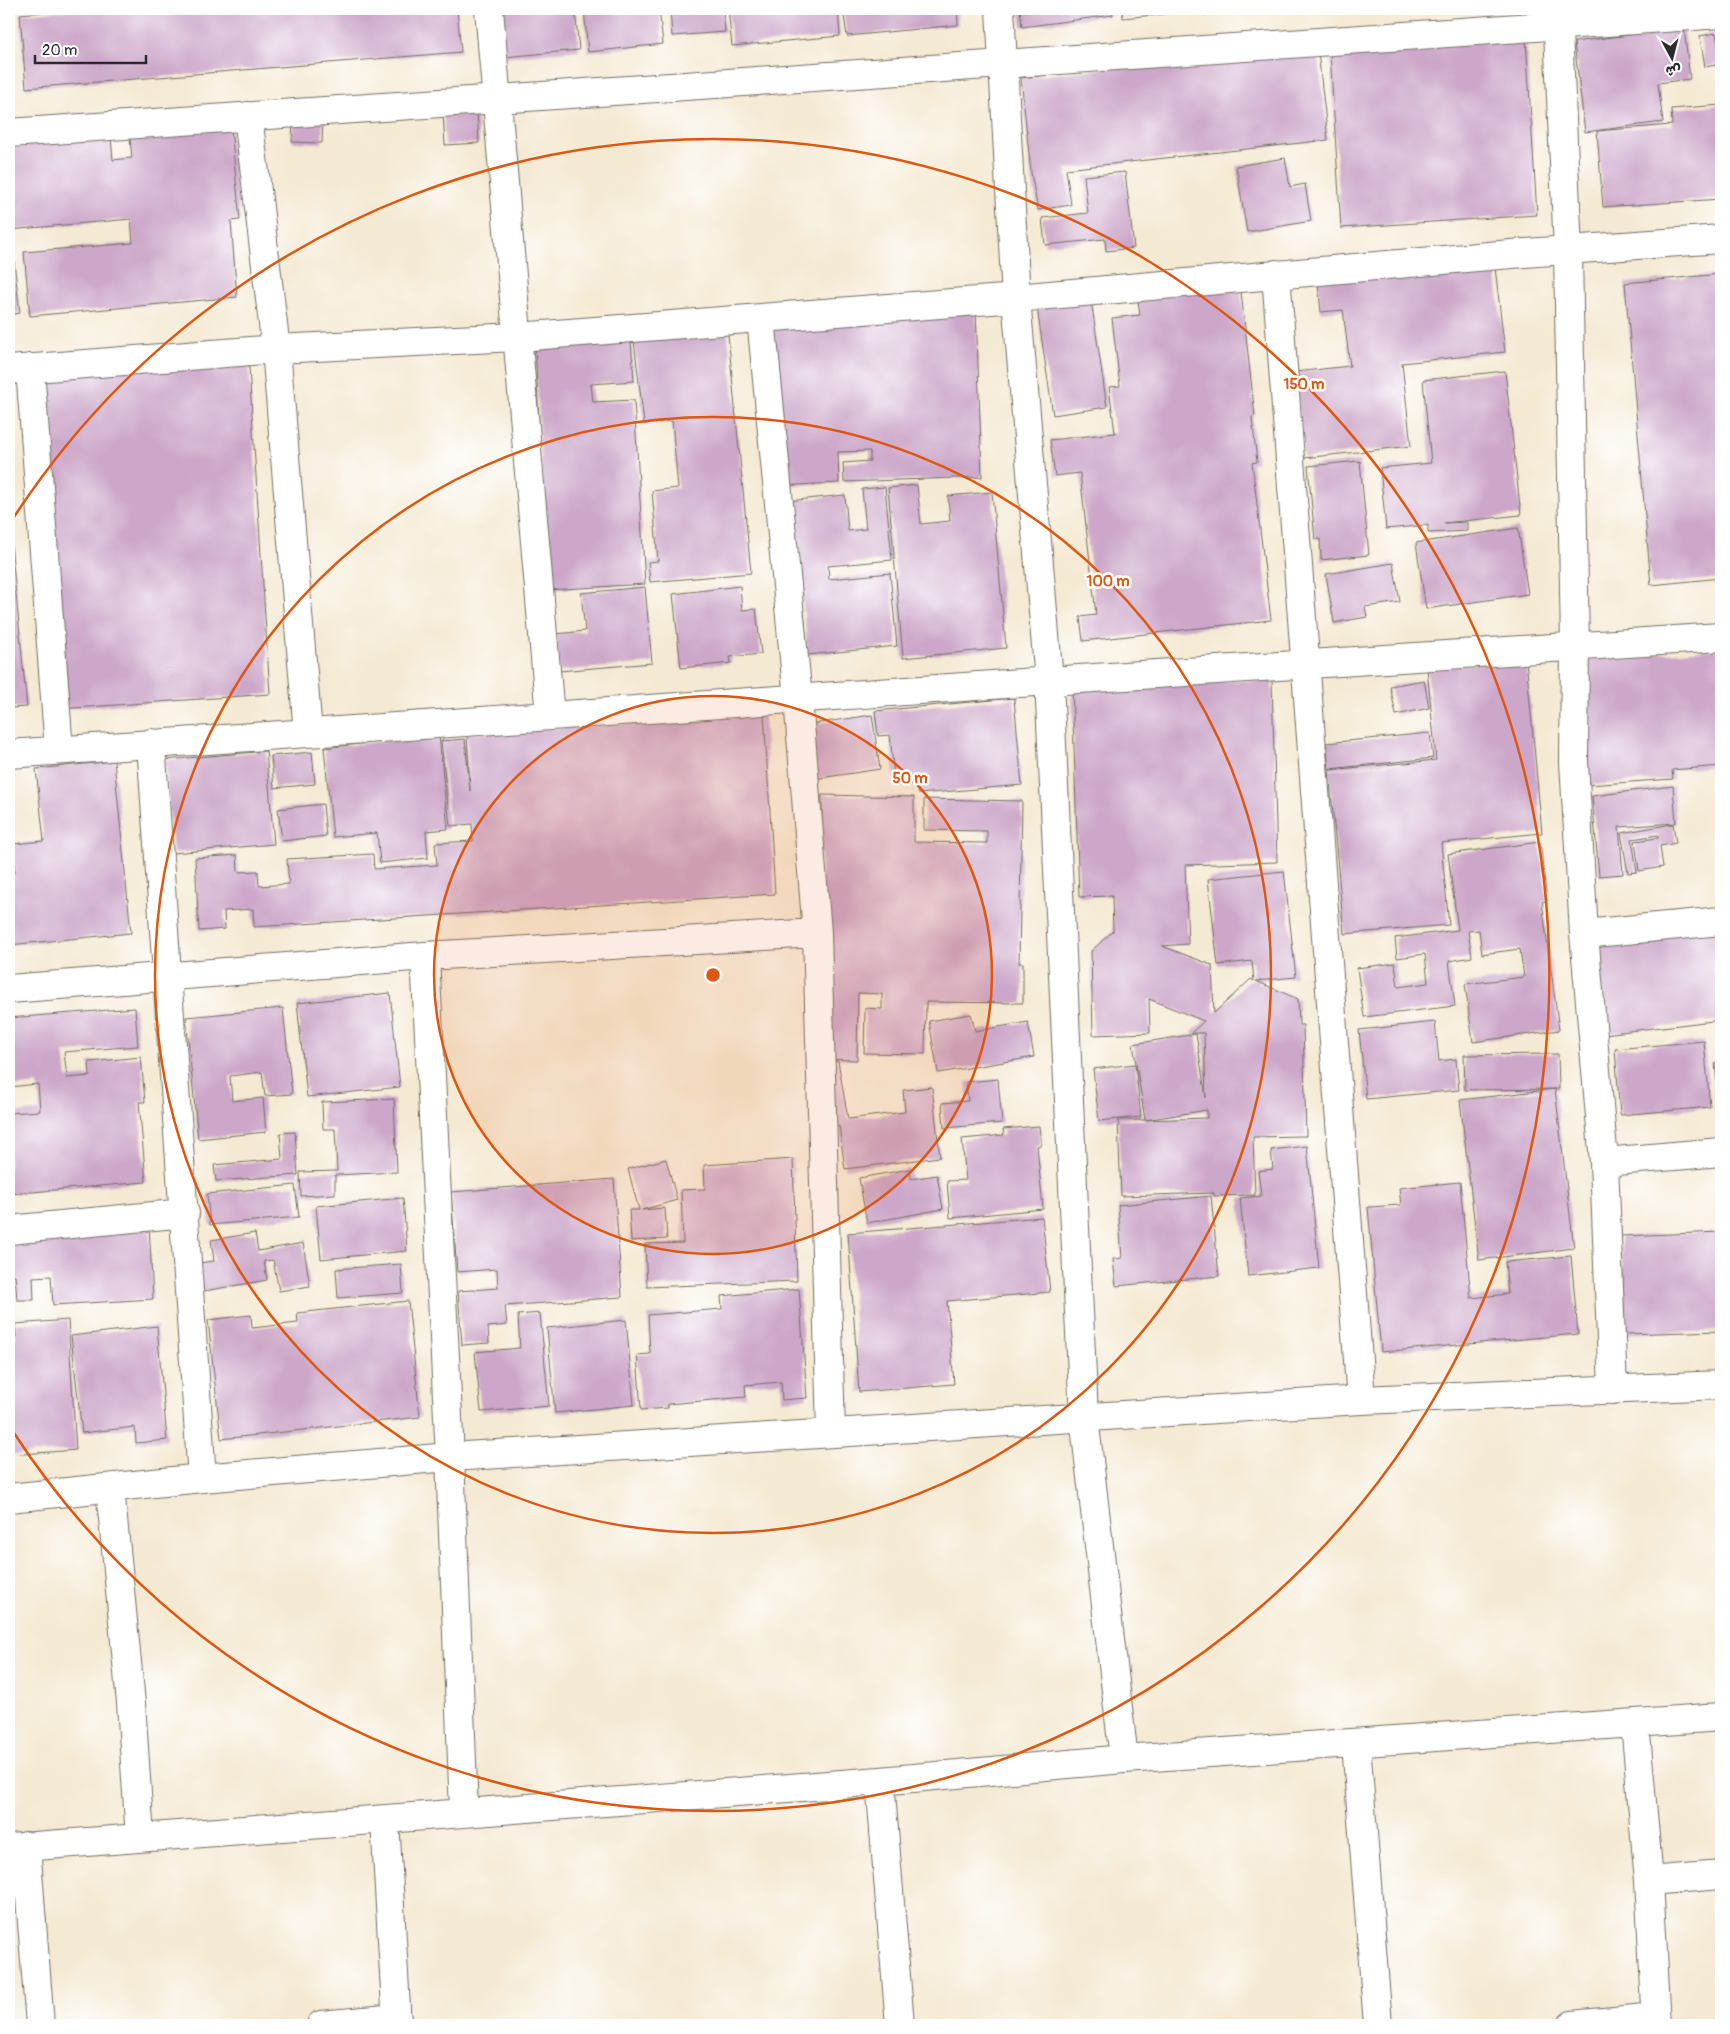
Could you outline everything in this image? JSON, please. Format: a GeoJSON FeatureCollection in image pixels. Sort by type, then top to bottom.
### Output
{"type":"FeatureCollection","features":[{"type":"Feature","properties":{"kind":"street"},"geometry":{"type":"LineString","coordinates":[[489,9],[550,716]]}},
{"type":"Feature","properties":{"kind":"street"},"geometry":{"type":"LineString","coordinates":[[1000,9],[1016,298],[1048,681],[1084,1417],[1124,1759]]}},
{"type":"Feature","properties":{"kind":"street"},"geometry":{"type":"LineString","coordinates":[[9,134],[1004,63],[1557,16],[1721,14]]}},
{"type":"Feature","properties":{"kind":"street"},"geometry":{"type":"LineString","coordinates":[[1557,16],[1568,251],[1575,646],[1574,762],[1584,934],[1604,1162],[1613,1390]]}},
{"type":"Feature","properties":{"kind":"street"},"geometry":{"type":"LineString","coordinates":[[248,116],[276,349],[308,733]]}},
{"type":"Feature","properties":{"kind":"street"},"geometry":{"type":"LineString","coordinates":[[59,750],[19,369],[276,349],[518,337],[1016,298],[1276,274],[1721,239]]}},
{"type":"Feature","properties":{"kind":"street"},"geometry":{"type":"LineString","coordinates":[[1276,274],[1361,1400]]}},
{"type":"Feature","properties":{"kind":"street"},"geometry":{"type":"LineString","coordinates":[[761,318],[798,699],[817,933],[832,1433]]}},
{"type":"Feature","properties":{"kind":"street"},"geometry":{"type":"LineString","coordinates":[[9,754],[1048,681],[1306,666],[1721,637]]}},
{"type":"Feature","properties":{"kind":"street"},"geometry":{"type":"LineString","coordinates":[[151,743],[165,975],[185,1213],[202,1478]]}},
{"type":"Feature","properties":{"kind":"street"},"geometry":{"type":"LineString","coordinates":[[1584,934],[1721,921]]}},
{"type":"Feature","properties":{"kind":"street"},"geometry":{"type":"LineString","coordinates":[[9,988],[425,956],[817,933]]}},
{"type":"Feature","properties":{"kind":"street"},"geometry":{"type":"LineString","coordinates":[[425,956],[450,1457],[464,1812]]}},
{"type":"Feature","properties":{"kind":"street"},"geometry":{"type":"LineString","coordinates":[[1604,1162],[1721,1152]]}},
{"type":"Feature","properties":{"kind":"street"},"geometry":{"type":"LineString","coordinates":[[9,1230],[185,1213]]}},
{"type":"Feature","properties":{"kind":"street"},"geometry":{"type":"LineString","coordinates":[[9,1498],[202,1478],[450,1457],[1361,1400],[1721,1385]]}},
{"type":"Feature","properties":{"kind":"street"},"geometry":{"type":"LineString","coordinates":[[110,1488],[131,1703],[140,1838]]}},
{"type":"Feature","properties":{"kind":"street"},"geometry":{"type":"LineString","coordinates":[[40,2025],[17,1847],[880,1781],[1124,1759],[1721,1717]]}},
{"type":"Feature","properties":{"kind":"street"},"geometry":{"type":"LineString","coordinates":[[1572,2025],[1656,2021],[1649,1881],[1635,1723]]}},
{"type":"Feature","properties":{"kind":"street"},"geometry":{"type":"LineString","coordinates":[[1356,1743],[1378,2025]]}},
{"type":"Feature","properties":{"kind":"street"},"geometry":{"type":"LineString","coordinates":[[880,1781],[900,2025]]}},
{"type":"Feature","properties":{"kind":"street"},"geometry":{"type":"LineString","coordinates":[[320,2025],[397,2021],[385,1820]]}},
{"type":"Feature","properties":{"kind":"street"},"geometry":{"type":"LineString","coordinates":[[1649,1881],[1721,1875]]}},
{"type":"Feature","properties":{"kind":"building"},"geometry":{"type":"Polygon","coordinates":[[[80,9],[457,9],[461,52],[26,88],[20,14],[80,9]]]}},
{"type":"Feature","properties":{"kind":"building"},"geometry":{"type":"Polygon","coordinates":[[[499,9],[575,9],[579,50],[504,57],[499,9]]]}},
{"type":"Feature","properties":{"kind":"building"},"geometry":{"type":"Polygon","coordinates":[[[584,9],[659,9],[663,44],[588,52],[584,9]]]}},
{"type":"Feature","properties":{"kind":"building"},"geometry":{"type":"Polygon","coordinates":[[[670,9],[723,9],[725,32],[672,36],[670,9]]]}},
{"type":"Feature","properties":{"kind":"building"},"geometry":{"type":"Polygon","coordinates":[[[728,9],[838,9],[840,36],[732,46],[728,9]]]}},
{"type":"Feature","properties":{"kind":"building"},"geometry":{"type":"Polygon","coordinates":[[[843,9],[957,9],[958,25],[847,36],[843,9]]]}},
{"type":"Feature","properties":{"kind":"building"},"geometry":{"type":"Polygon","coordinates":[[[1020,9],[1112,9],[1113,15],[1022,27],[1020,9]]]}},
{"type":"Feature","properties":{"kind":"building"},"geometry":{"type":"Polygon","coordinates":[[[1122,9],[1195,9],[1195,11],[1123,18],[1122,9]]]}},
{"type":"Feature","properties":{"kind":"building"},"geometry":{"type":"Polygon","coordinates":[[[1203,9],[1272,9],[1272,10],[1203,15],[1203,9]]]}},
{"type":"Feature","properties":{"kind":"building"},"geometry":{"type":"Polygon","coordinates":[[[1684,28],[1690,79],[1658,83],[1663,122],[1585,132],[1574,42],[1684,28]]]}},
{"type":"Feature","properties":{"kind":"building"},"geometry":{"type":"Polygon","coordinates":[[[1716,33],[1721,64],[1705,67],[1700,36],[1716,33]]]}},
{"type":"Feature","properties":{"kind":"building"},"geometry":{"type":"Polygon","coordinates":[[[1526,39],[1537,215],[1341,228],[1330,52],[1526,39]]]}},
{"type":"Feature","properties":{"kind":"building"},"geometry":{"type":"Polygon","coordinates":[[[1255,51],[1318,52],[1328,140],[1066,169],[1071,205],[1038,210],[1031,173],[1021,78],[1255,51]]]}},
{"type":"Feature","properties":{"kind":"building"},"geometry":{"type":"Polygon","coordinates":[[[1721,105],[1721,199],[1603,207],[1597,131],[1672,125],[1671,109],[1721,105]]]}},
{"type":"Feature","properties":{"kind":"building"},"geometry":{"type":"Polygon","coordinates":[[[477,111],[479,143],[445,145],[443,113],[477,111]]]}},
{"type":"Feature","properties":{"kind":"building"},"geometry":{"type":"Polygon","coordinates":[[[293,118],[323,119],[322,143],[292,142],[293,118]]]}},
{"type":"Feature","properties":{"kind":"building"},"geometry":{"type":"Polygon","coordinates":[[[231,129],[240,220],[231,221],[237,297],[30,316],[24,252],[133,243],[131,219],[9,230],[9,147],[111,137],[113,160],[132,158],[130,138],[231,129]]]}},
{"type":"Feature","properties":{"kind":"building"},"geometry":{"type":"Polygon","coordinates":[[[1285,158],[1290,187],[1305,184],[1311,221],[1247,232],[1236,166],[1285,158]]]}},
{"type":"Feature","properties":{"kind":"building"},"geometry":{"type":"Polygon","coordinates":[[[1125,172],[1134,248],[1106,251],[1105,239],[1045,245],[1042,218],[1088,213],[1084,176],[1125,172]]]}},
{"type":"Feature","properties":{"kind":"building"},"geometry":{"type":"Polygon","coordinates":[[[12,244],[20,313],[9,315],[9,245],[12,244]]]}},
{"type":"Feature","properties":{"kind":"building"},"geometry":{"type":"Polygon","coordinates":[[[1494,259],[1505,352],[1402,363],[1411,446],[1304,458],[1295,372],[1350,366],[1343,310],[1321,312],[1317,273],[1494,259]]]}},
{"type":"Feature","properties":{"kind":"building"},"geometry":{"type":"Polygon","coordinates":[[[1239,274],[1255,416],[1252,417],[1257,462],[1252,463],[1271,620],[1083,641],[1080,617],[1096,615],[1080,473],[1055,476],[1050,440],[1115,433],[1109,387],[1120,386],[1112,318],[1140,315],[1136,286],[1239,274]]]}},
{"type":"Feature","properties":{"kind":"building"},"geometry":{"type":"Polygon","coordinates":[[[1721,274],[1721,578],[1651,585],[1625,283],[1721,274]]]}},
{"type":"Feature","properties":{"kind":"building"},"geometry":{"type":"Polygon","coordinates":[[[1090,293],[1107,407],[1053,415],[1036,301],[1090,293]]]}},
{"type":"Feature","properties":{"kind":"building"},"geometry":{"type":"Polygon","coordinates":[[[976,309],[982,477],[844,482],[843,463],[870,461],[870,451],[838,452],[839,483],[778,486],[758,315],[976,309]]]}},
{"type":"Feature","properties":{"kind":"building"},"geometry":{"type":"Polygon","coordinates":[[[726,314],[751,573],[650,582],[648,562],[658,561],[652,491],[678,488],[672,421],[644,424],[632,324],[726,314]]]}},
{"type":"Feature","properties":{"kind":"building"},"geometry":{"type":"Polygon","coordinates":[[[631,340],[634,381],[591,384],[593,402],[634,400],[645,584],[548,590],[535,345],[631,340]]]}},
{"type":"Feature","properties":{"kind":"building"},"geometry":{"type":"Polygon","coordinates":[[[248,352],[270,694],[60,709],[38,365],[248,352]]]}},
{"type":"Feature","properties":{"kind":"building"},"geometry":{"type":"Polygon","coordinates":[[[1505,371],[1521,515],[1444,523],[1467,522],[1467,531],[1428,533],[1428,525],[1386,529],[1380,468],[1431,463],[1423,380],[1505,371]]]}},
{"type":"Feature","properties":{"kind":"building"},"geometry":{"type":"Polygon","coordinates":[[[1360,461],[1369,555],[1321,560],[1320,539],[1315,539],[1308,466],[1360,461]]]}},
{"type":"Feature","properties":{"kind":"building"},"geometry":{"type":"Polygon","coordinates":[[[917,485],[921,524],[950,521],[948,496],[992,492],[1006,648],[903,658],[888,488],[917,485]]]}},
{"type":"Feature","properties":{"kind":"building"},"geometry":{"type":"Polygon","coordinates":[[[885,487],[892,560],[828,566],[829,579],[890,573],[897,646],[808,655],[801,583],[796,583],[788,501],[845,495],[848,531],[866,529],[862,489],[885,487]]]}},
{"type":"Feature","properties":{"kind":"building"},"geometry":{"type":"Polygon","coordinates":[[[9,522],[27,707],[9,708],[9,522]]]}},
{"type":"Feature","properties":{"kind":"building"},"geometry":{"type":"Polygon","coordinates":[[[1518,528],[1528,594],[1426,609],[1416,543],[1518,528]]]}},
{"type":"Feature","properties":{"kind":"building"},"geometry":{"type":"Polygon","coordinates":[[[1393,563],[1400,602],[1365,607],[1367,617],[1334,623],[1326,574],[1393,563]]]}},
{"type":"Feature","properties":{"kind":"building"},"geometry":{"type":"Polygon","coordinates":[[[740,586],[742,610],[756,609],[761,654],[730,657],[731,663],[681,668],[673,594],[740,586]]]}},
{"type":"Feature","properties":{"kind":"building"},"geometry":{"type":"Polygon","coordinates":[[[645,587],[652,663],[559,671],[556,634],[585,631],[581,593],[645,587]]]}},
{"type":"Feature","properties":{"kind":"building"},"geometry":{"type":"Polygon","coordinates":[[[1721,649],[1721,766],[1672,770],[1673,779],[1588,785],[1580,659],[1721,649]]]}},
{"type":"Feature","properties":{"kind":"building"},"geometry":{"type":"Polygon","coordinates":[[[1526,659],[1542,833],[1441,843],[1449,925],[1344,934],[1329,770],[1436,760],[1427,668],[1526,659]]]}},
{"type":"Feature","properties":{"kind":"building"},"geometry":{"type":"Polygon","coordinates":[[[1272,680],[1277,862],[1185,865],[1188,944],[1162,946],[1212,965],[1214,1013],[1251,979],[1254,981],[1252,961],[1218,965],[1208,879],[1284,871],[1296,977],[1256,981],[1298,999],[1299,1025],[1303,1025],[1306,1136],[1253,1137],[1255,1195],[1214,1196],[1214,1193],[1121,1196],[1118,1120],[1145,1120],[1133,1044],[1196,1034],[1206,1098],[1204,1033],[1191,1033],[1204,1021],[1149,999],[1150,1033],[1093,1035],[1091,951],[1113,931],[1112,896],[1079,897],[1072,686],[1272,680]],[[1207,1110],[1145,1120],[1207,1118],[1207,1110]]]}},
{"type":"Feature","properties":{"kind":"building"},"geometry":{"type":"Polygon","coordinates":[[[1424,680],[1429,708],[1396,715],[1390,686],[1424,680]]]}},
{"type":"Feature","properties":{"kind":"building"},"geometry":{"type":"Polygon","coordinates":[[[1014,698],[1022,785],[919,794],[917,784],[895,786],[890,735],[878,736],[875,711],[1014,698]]]}},
{"type":"Feature","properties":{"kind":"building"},"geometry":{"type":"Polygon","coordinates":[[[764,715],[775,894],[254,927],[253,909],[224,911],[225,929],[199,931],[195,858],[237,855],[238,872],[258,871],[259,886],[289,884],[287,859],[373,854],[374,869],[437,865],[435,843],[473,841],[472,824],[450,826],[441,741],[465,739],[470,791],[467,734],[764,715]]]}},
{"type":"Feature","properties":{"kind":"building"},"geometry":{"type":"Polygon","coordinates":[[[872,715],[880,769],[807,780],[799,726],[872,715]]]}},
{"type":"Feature","properties":{"kind":"building"},"geometry":{"type":"Polygon","coordinates":[[[1430,733],[1433,758],[1329,769],[1326,743],[1430,733]]]}},
{"type":"Feature","properties":{"kind":"building"},"geometry":{"type":"Polygon","coordinates":[[[439,735],[448,829],[426,831],[428,858],[380,863],[377,833],[333,837],[324,748],[439,735]]]}},
{"type":"Feature","properties":{"kind":"building"},"geometry":{"type":"Polygon","coordinates":[[[266,751],[274,844],[173,853],[165,760],[266,751]]]}},
{"type":"Feature","properties":{"kind":"building"},"geometry":{"type":"Polygon","coordinates":[[[312,752],[315,784],[274,788],[271,756],[312,752]]]}},
{"type":"Feature","properties":{"kind":"building"},"geometry":{"type":"Polygon","coordinates":[[[114,761],[131,933],[9,945],[9,873],[15,872],[12,844],[44,841],[36,769],[114,761]]]}},
{"type":"Feature","properties":{"kind":"building"},"geometry":{"type":"Polygon","coordinates":[[[1673,786],[1676,823],[1619,827],[1623,874],[1599,876],[1592,796],[1673,786]]]}},
{"type":"Feature","properties":{"kind":"building"},"geometry":{"type":"Polygon","coordinates":[[[822,795],[914,797],[914,842],[987,843],[987,831],[924,830],[924,799],[1022,801],[1019,963],[1023,963],[1023,1003],[926,1002],[925,1054],[864,1053],[865,1008],[882,1009],[882,994],[858,993],[857,1060],[818,1059],[822,795]]]}},
{"type":"Feature","properties":{"kind":"building"},"geometry":{"type":"Polygon","coordinates":[[[323,804],[326,836],[282,841],[278,809],[323,804]]]}},
{"type":"Feature","properties":{"kind":"building"},"geometry":{"type":"Polygon","coordinates":[[[1673,824],[1676,843],[1660,846],[1663,867],[1639,871],[1635,841],[1658,838],[1658,835],[1632,839],[1637,872],[1628,873],[1621,833],[1673,824]]]}},
{"type":"Feature","properties":{"kind":"building"},"geometry":{"type":"Polygon","coordinates":[[[1540,842],[1547,901],[1542,902],[1559,1030],[1473,1042],[1465,984],[1524,977],[1520,949],[1482,954],[1479,930],[1468,931],[1472,957],[1449,961],[1455,1006],[1364,1017],[1357,968],[1395,963],[1398,987],[1428,983],[1425,954],[1397,958],[1395,938],[1458,930],[1448,854],[1540,842]]]}},
{"type":"Feature","properties":{"kind":"building"},"geometry":{"type":"Polygon","coordinates":[[[1721,916],[1721,1020],[1604,1034],[1592,931],[1721,916]]]}},
{"type":"Feature","properties":{"kind":"building"},"geometry":{"type":"Polygon","coordinates":[[[390,993],[400,1087],[307,1097],[297,1003],[390,993]]]}},
{"type":"Feature","properties":{"kind":"building"},"geometry":{"type":"Polygon","coordinates":[[[135,1008],[138,1046],[64,1052],[67,1078],[90,1076],[89,1062],[141,1057],[145,1102],[139,1102],[146,1182],[9,1194],[9,1113],[40,1111],[38,1084],[9,1087],[9,1018],[135,1008]]]}},
{"type":"Feature","properties":{"kind":"building"},"geometry":{"type":"Polygon","coordinates":[[[283,1008],[292,1094],[265,1096],[262,1072],[230,1076],[232,1101],[263,1098],[266,1132],[198,1139],[186,1017],[283,1008]]]}},
{"type":"Feature","properties":{"kind":"building"},"geometry":{"type":"Polygon","coordinates":[[[971,1014],[975,1031],[1028,1022],[1034,1057],[938,1073],[929,1021],[971,1014]]]}},
{"type":"Feature","properties":{"kind":"building"},"geometry":{"type":"Polygon","coordinates":[[[1435,1022],[1439,1061],[1456,1059],[1459,1090],[1366,1099],[1359,1030],[1435,1022]]]}},
{"type":"Feature","properties":{"kind":"building"},"geometry":{"type":"Polygon","coordinates":[[[1704,1041],[1710,1107],[1620,1115],[1615,1049],[1704,1041]]]}},
{"type":"Feature","properties":{"kind":"building"},"geometry":{"type":"Polygon","coordinates":[[[1558,1054],[1559,1089],[1465,1090],[1464,1055],[1558,1054]]]}},
{"type":"Feature","properties":{"kind":"building"},"geometry":{"type":"Polygon","coordinates":[[[838,1061],[848,1119],[905,1112],[903,1090],[932,1087],[940,1157],[845,1169],[839,1126],[826,1129],[815,1065],[838,1061]]]}},
{"type":"Feature","properties":{"kind":"building"},"geometry":{"type":"Polygon","coordinates":[[[1721,1062],[1721,1107],[1719,1108],[1715,1063],[1721,1062]]]}},
{"type":"Feature","properties":{"kind":"building"},"geometry":{"type":"Polygon","coordinates":[[[1135,1064],[1141,1117],[1099,1121],[1093,1069],[1135,1064]]]}},
{"type":"Feature","properties":{"kind":"building"},"geometry":{"type":"Polygon","coordinates":[[[998,1079],[1002,1123],[944,1128],[942,1103],[968,1101],[966,1082],[998,1079]]]}},
{"type":"Feature","properties":{"kind":"building"},"geometry":{"type":"Polygon","coordinates":[[[1555,1089],[1574,1248],[1479,1260],[1460,1100],[1555,1089]]]}},
{"type":"Feature","properties":{"kind":"building"},"geometry":{"type":"Polygon","coordinates":[[[394,1099],[397,1172],[335,1175],[335,1194],[301,1196],[300,1172],[337,1171],[335,1129],[323,1129],[322,1102],[394,1099]]]}},
{"type":"Feature","properties":{"kind":"building"},"geometry":{"type":"Polygon","coordinates":[[[1039,1126],[1041,1145],[1037,1146],[1043,1209],[950,1218],[947,1181],[966,1180],[962,1139],[1004,1135],[1003,1129],[1039,1126]]]}},
{"type":"Feature","properties":{"kind":"building"},"geometry":{"type":"Polygon","coordinates":[[[295,1132],[298,1175],[216,1181],[214,1165],[282,1159],[280,1133],[295,1132]]]}},
{"type":"Feature","properties":{"kind":"building"},"geometry":{"type":"Polygon","coordinates":[[[1307,1146],[1319,1268],[1248,1276],[1240,1198],[1261,1196],[1258,1171],[1273,1169],[1271,1150],[1307,1146]]]}},
{"type":"Feature","properties":{"kind":"building"},"geometry":{"type":"Polygon","coordinates":[[[666,1159],[677,1200],[642,1210],[665,1208],[667,1239],[631,1241],[629,1210],[639,1210],[628,1169],[666,1159]]]}},
{"type":"Feature","properties":{"kind":"building"},"geometry":{"type":"Polygon","coordinates":[[[793,1159],[797,1281],[647,1287],[645,1244],[683,1243],[681,1190],[705,1189],[704,1165],[793,1159]]]}},
{"type":"Feature","properties":{"kind":"building"},"geometry":{"type":"Polygon","coordinates":[[[910,1169],[911,1179],[937,1175],[943,1209],[867,1223],[859,1178],[910,1169]]]}},
{"type":"Feature","properties":{"kind":"building"},"geometry":{"type":"Polygon","coordinates":[[[614,1179],[622,1297],[505,1306],[507,1325],[488,1327],[489,1343],[462,1345],[458,1291],[498,1288],[497,1269],[457,1272],[451,1192],[614,1179]]]}},
{"type":"Feature","properties":{"kind":"building"},"geometry":{"type":"Polygon","coordinates":[[[1460,1182],[1471,1298],[1508,1294],[1505,1262],[1571,1256],[1578,1334],[1381,1352],[1368,1207],[1401,1205],[1399,1188],[1460,1182]]]}},
{"type":"Feature","properties":{"kind":"building"},"geometry":{"type":"Polygon","coordinates":[[[295,1185],[299,1217],[210,1225],[207,1194],[295,1185]]]}},
{"type":"Feature","properties":{"kind":"building"},"geometry":{"type":"Polygon","coordinates":[[[1211,1196],[1219,1276],[1116,1286],[1113,1259],[1122,1258],[1118,1205],[1211,1196]]]}},
{"type":"Feature","properties":{"kind":"building"},"geometry":{"type":"Polygon","coordinates":[[[403,1198],[407,1251],[321,1259],[316,1206],[403,1198]]]}},
{"type":"Feature","properties":{"kind":"building"},"geometry":{"type":"Polygon","coordinates":[[[1042,1217],[1050,1292],[947,1301],[954,1384],[859,1392],[848,1233],[1042,1217]]]}},
{"type":"Feature","properties":{"kind":"building"},"geometry":{"type":"Polygon","coordinates":[[[149,1225],[153,1299],[53,1305],[51,1276],[33,1277],[34,1300],[17,1300],[15,1275],[9,1276],[9,1235],[149,1225]]]}},
{"type":"Feature","properties":{"kind":"building"},"geometry":{"type":"Polygon","coordinates":[[[1721,1232],[1721,1331],[1625,1334],[1621,1236],[1721,1232]]]}},
{"type":"Feature","properties":{"kind":"building"},"geometry":{"type":"Polygon","coordinates":[[[255,1233],[258,1251],[303,1243],[310,1286],[279,1291],[273,1260],[264,1261],[267,1280],[204,1291],[199,1263],[214,1261],[211,1240],[255,1233]]]}},
{"type":"Feature","properties":{"kind":"building"},"geometry":{"type":"Polygon","coordinates":[[[401,1264],[403,1293],[338,1298],[336,1269],[401,1264]]]}},
{"type":"Feature","properties":{"kind":"building"},"geometry":{"type":"Polygon","coordinates":[[[799,1289],[807,1398],[782,1400],[781,1382],[745,1385],[746,1397],[668,1404],[668,1408],[641,1410],[637,1355],[650,1354],[648,1315],[722,1309],[721,1296],[799,1289]]]}},
{"type":"Feature","properties":{"kind":"building"},"geometry":{"type":"Polygon","coordinates":[[[408,1301],[420,1417],[221,1439],[208,1320],[251,1315],[252,1328],[298,1323],[297,1313],[408,1301]]]}},
{"type":"Feature","properties":{"kind":"building"},"geometry":{"type":"Polygon","coordinates":[[[540,1313],[549,1406],[481,1412],[475,1352],[520,1348],[518,1315],[540,1313]]]}},
{"type":"Feature","properties":{"kind":"building"},"geometry":{"type":"Polygon","coordinates":[[[68,1320],[76,1450],[9,1455],[9,1338],[16,1337],[15,1324],[68,1320]]]}},
{"type":"Feature","properties":{"kind":"building"},"geometry":{"type":"Polygon","coordinates":[[[626,1320],[634,1405],[555,1413],[547,1328],[626,1320]]]}},
{"type":"Feature","properties":{"kind":"building"},"geometry":{"type":"Polygon","coordinates":[[[157,1326],[167,1440],[136,1443],[135,1427],[82,1433],[71,1336],[157,1326]]]}}]}
